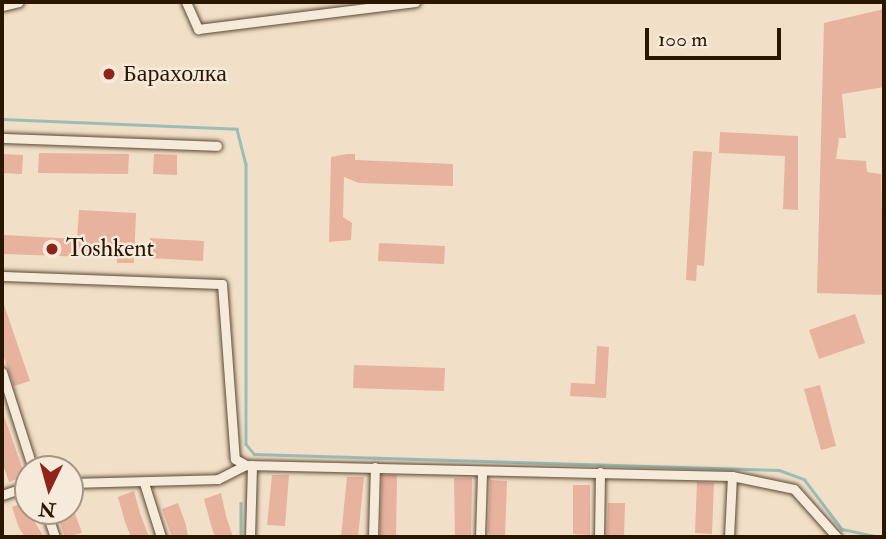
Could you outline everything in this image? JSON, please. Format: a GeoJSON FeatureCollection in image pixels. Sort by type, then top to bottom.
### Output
{"type":"FeatureCollection","features":[{"type":"Feature","properties":{"kind":"street"},"geometry":{"type":"LineString","coordinates":[[2,6],[19,2]]}},
{"type":"Feature","properties":{"kind":"street"},"geometry":{"type":"LineString","coordinates":[[187,2],[198,29],[415,2]]}},
{"type":"Feature","properties":{"kind":"street"},"geometry":{"type":"LineString","coordinates":[[2,138],[217,146]]}},
{"type":"Feature","properties":{"kind":"street"},"geometry":{"type":"LineString","coordinates":[[2,276],[222,284],[235,459],[249,465],[732,476],[794,489],[837,537]]}},
{"type":"Feature","properties":{"kind":"street"},"geometry":{"type":"LineString","coordinates":[[2,372],[29,455]]}},
{"type":"Feature","properties":{"kind":"street"},"geometry":{"type":"LineString","coordinates":[[84,483],[218,480],[249,465]]}},
{"type":"Feature","properties":{"kind":"street"},"geometry":{"type":"LineString","coordinates":[[249,465],[250,537]]}},
{"type":"Feature","properties":{"kind":"street"},"geometry":{"type":"LineString","coordinates":[[373,537],[375,467]]}},
{"type":"Feature","properties":{"kind":"street"},"geometry":{"type":"LineString","coordinates":[[480,537],[482,472]]}},
{"type":"Feature","properties":{"kind":"street"},"geometry":{"type":"LineString","coordinates":[[599,537],[600,472]]}},
{"type":"Feature","properties":{"kind":"street"},"geometry":{"type":"LineString","coordinates":[[729,537],[732,476]]}},
{"type":"Feature","properties":{"kind":"street"},"geometry":{"type":"LineString","coordinates":[[144,483],[161,537]]}},
{"type":"Feature","properties":{"kind":"building"},"geometry":{"type":"Polygon","coordinates":[[[884,9],[884,87],[842,94],[846,138],[839,138],[836,159],[866,161],[867,172],[881,174],[884,295],[817,293],[824,23],[884,9]]]}},
{"type":"Feature","properties":{"kind":"building"},"geometry":{"type":"Polygon","coordinates":[[[720,132],[798,136],[798,210],[783,209],[785,156],[719,153],[720,132]]]}},
{"type":"Feature","properties":{"kind":"building"},"geometry":{"type":"Polygon","coordinates":[[[693,151],[712,152],[704,266],[697,265],[696,281],[686,280],[693,151]]]}},
{"type":"Feature","properties":{"kind":"building"},"geometry":{"type":"Polygon","coordinates":[[[39,153],[129,154],[128,174],[38,173],[39,153]]]}},
{"type":"Feature","properties":{"kind":"building"},"geometry":{"type":"Polygon","coordinates":[[[2,154],[23,155],[22,174],[2,173],[2,154]]]}},
{"type":"Feature","properties":{"kind":"building"},"geometry":{"type":"Polygon","coordinates":[[[154,154],[177,155],[177,175],[153,174],[154,154]]]}},
{"type":"Feature","properties":{"kind":"building"},"geometry":{"type":"Polygon","coordinates":[[[355,154],[355,160],[453,164],[453,186],[359,183],[344,177],[343,217],[352,223],[351,240],[329,242],[331,157],[355,154]]]}},
{"type":"Feature","properties":{"kind":"building"},"geometry":{"type":"Polygon","coordinates":[[[79,210],[136,213],[134,263],[117,263],[117,258],[4,254],[4,235],[77,239],[79,210]]]}},
{"type":"Feature","properties":{"kind":"building"},"geometry":{"type":"Polygon","coordinates":[[[150,238],[204,241],[203,261],[149,258],[150,238]]]}},
{"type":"Feature","properties":{"kind":"building"},"geometry":{"type":"Polygon","coordinates":[[[379,243],[445,246],[444,264],[378,261],[379,243]]]}},
{"type":"Feature","properties":{"kind":"building"},"geometry":{"type":"Polygon","coordinates":[[[2,299],[30,381],[14,386],[2,352],[2,299]]]}},
{"type":"Feature","properties":{"kind":"building"},"geometry":{"type":"Polygon","coordinates":[[[855,314],[865,343],[819,359],[809,330],[855,314]]]}},
{"type":"Feature","properties":{"kind":"building"},"geometry":{"type":"Polygon","coordinates":[[[597,346],[609,347],[606,398],[570,396],[571,383],[595,384],[597,346]]]}},
{"type":"Feature","properties":{"kind":"building"},"geometry":{"type":"Polygon","coordinates":[[[354,365],[445,368],[444,391],[353,388],[354,365]]]}},
{"type":"Feature","properties":{"kind":"building"},"geometry":{"type":"Polygon","coordinates":[[[820,385],[836,446],[821,450],[804,389],[820,385]]]}},
{"type":"Feature","properties":{"kind":"building"},"geometry":{"type":"Polygon","coordinates":[[[3,413],[18,455],[14,455],[14,480],[9,482],[2,462],[3,413]]]}},
{"type":"Feature","properties":{"kind":"building"},"geometry":{"type":"Polygon","coordinates":[[[272,475],[289,475],[285,526],[267,525],[272,475]]]}},
{"type":"Feature","properties":{"kind":"building"},"geometry":{"type":"Polygon","coordinates":[[[382,475],[397,475],[396,537],[380,537],[382,475]]]}},
{"type":"Feature","properties":{"kind":"building"},"geometry":{"type":"Polygon","coordinates":[[[347,477],[364,477],[358,537],[341,537],[347,477]]]}},
{"type":"Feature","properties":{"kind":"building"},"geometry":{"type":"Polygon","coordinates":[[[454,478],[472,478],[471,537],[455,537],[454,478]]]}},
{"type":"Feature","properties":{"kind":"building"},"geometry":{"type":"Polygon","coordinates":[[[490,480],[507,481],[505,537],[490,537],[488,531],[490,480]]]}},
{"type":"Feature","properties":{"kind":"building"},"geometry":{"type":"Polygon","coordinates":[[[697,482],[714,483],[712,534],[695,533],[697,482]]]}},
{"type":"Feature","properties":{"kind":"building"},"geometry":{"type":"Polygon","coordinates":[[[573,485],[590,485],[590,535],[573,534],[573,485]]]}},
{"type":"Feature","properties":{"kind":"building"},"geometry":{"type":"Polygon","coordinates":[[[134,491],[149,537],[131,537],[125,522],[118,497],[134,491]]]}},
{"type":"Feature","properties":{"kind":"building"},"geometry":{"type":"Polygon","coordinates":[[[221,493],[233,537],[215,537],[211,525],[204,499],[221,493]]]}},
{"type":"Feature","properties":{"kind":"building"},"geometry":{"type":"Polygon","coordinates":[[[178,503],[188,537],[172,537],[162,509],[178,503]]]}},
{"type":"Feature","properties":{"kind":"building"},"geometry":{"type":"Polygon","coordinates":[[[608,503],[625,503],[624,536],[607,536],[608,503]]]}},
{"type":"Feature","properties":{"kind":"building"},"geometry":{"type":"Polygon","coordinates":[[[18,525],[37,525],[44,537],[25,537],[18,525]]]}},
{"type":"Feature","properties":{"kind":"building"},"geometry":{"type":"Polygon","coordinates":[[[61,525],[79,525],[82,533],[65,537],[61,525]]]}},
{"type":"Feature","properties":{"kind":"waterway"},"geometry":{"type":"LineString","coordinates":[[2,119],[237,129],[246,164],[246,444],[254,454],[779,470],[804,479],[842,529],[881,537]]}},
{"type":"Feature","properties":{"kind":"waterway"},"geometry":{"type":"LineString","coordinates":[[241,503],[241,537]]}},
{"type":"Feature","properties":{"kind":"place","name":"Барахолка"},"geometry":{"type":"Point","coordinates":[109,74]}},
{"type":"Feature","properties":{"kind":"place","name":"Toshkent"},"geometry":{"type":"Point","coordinates":[52,249]}}]}
